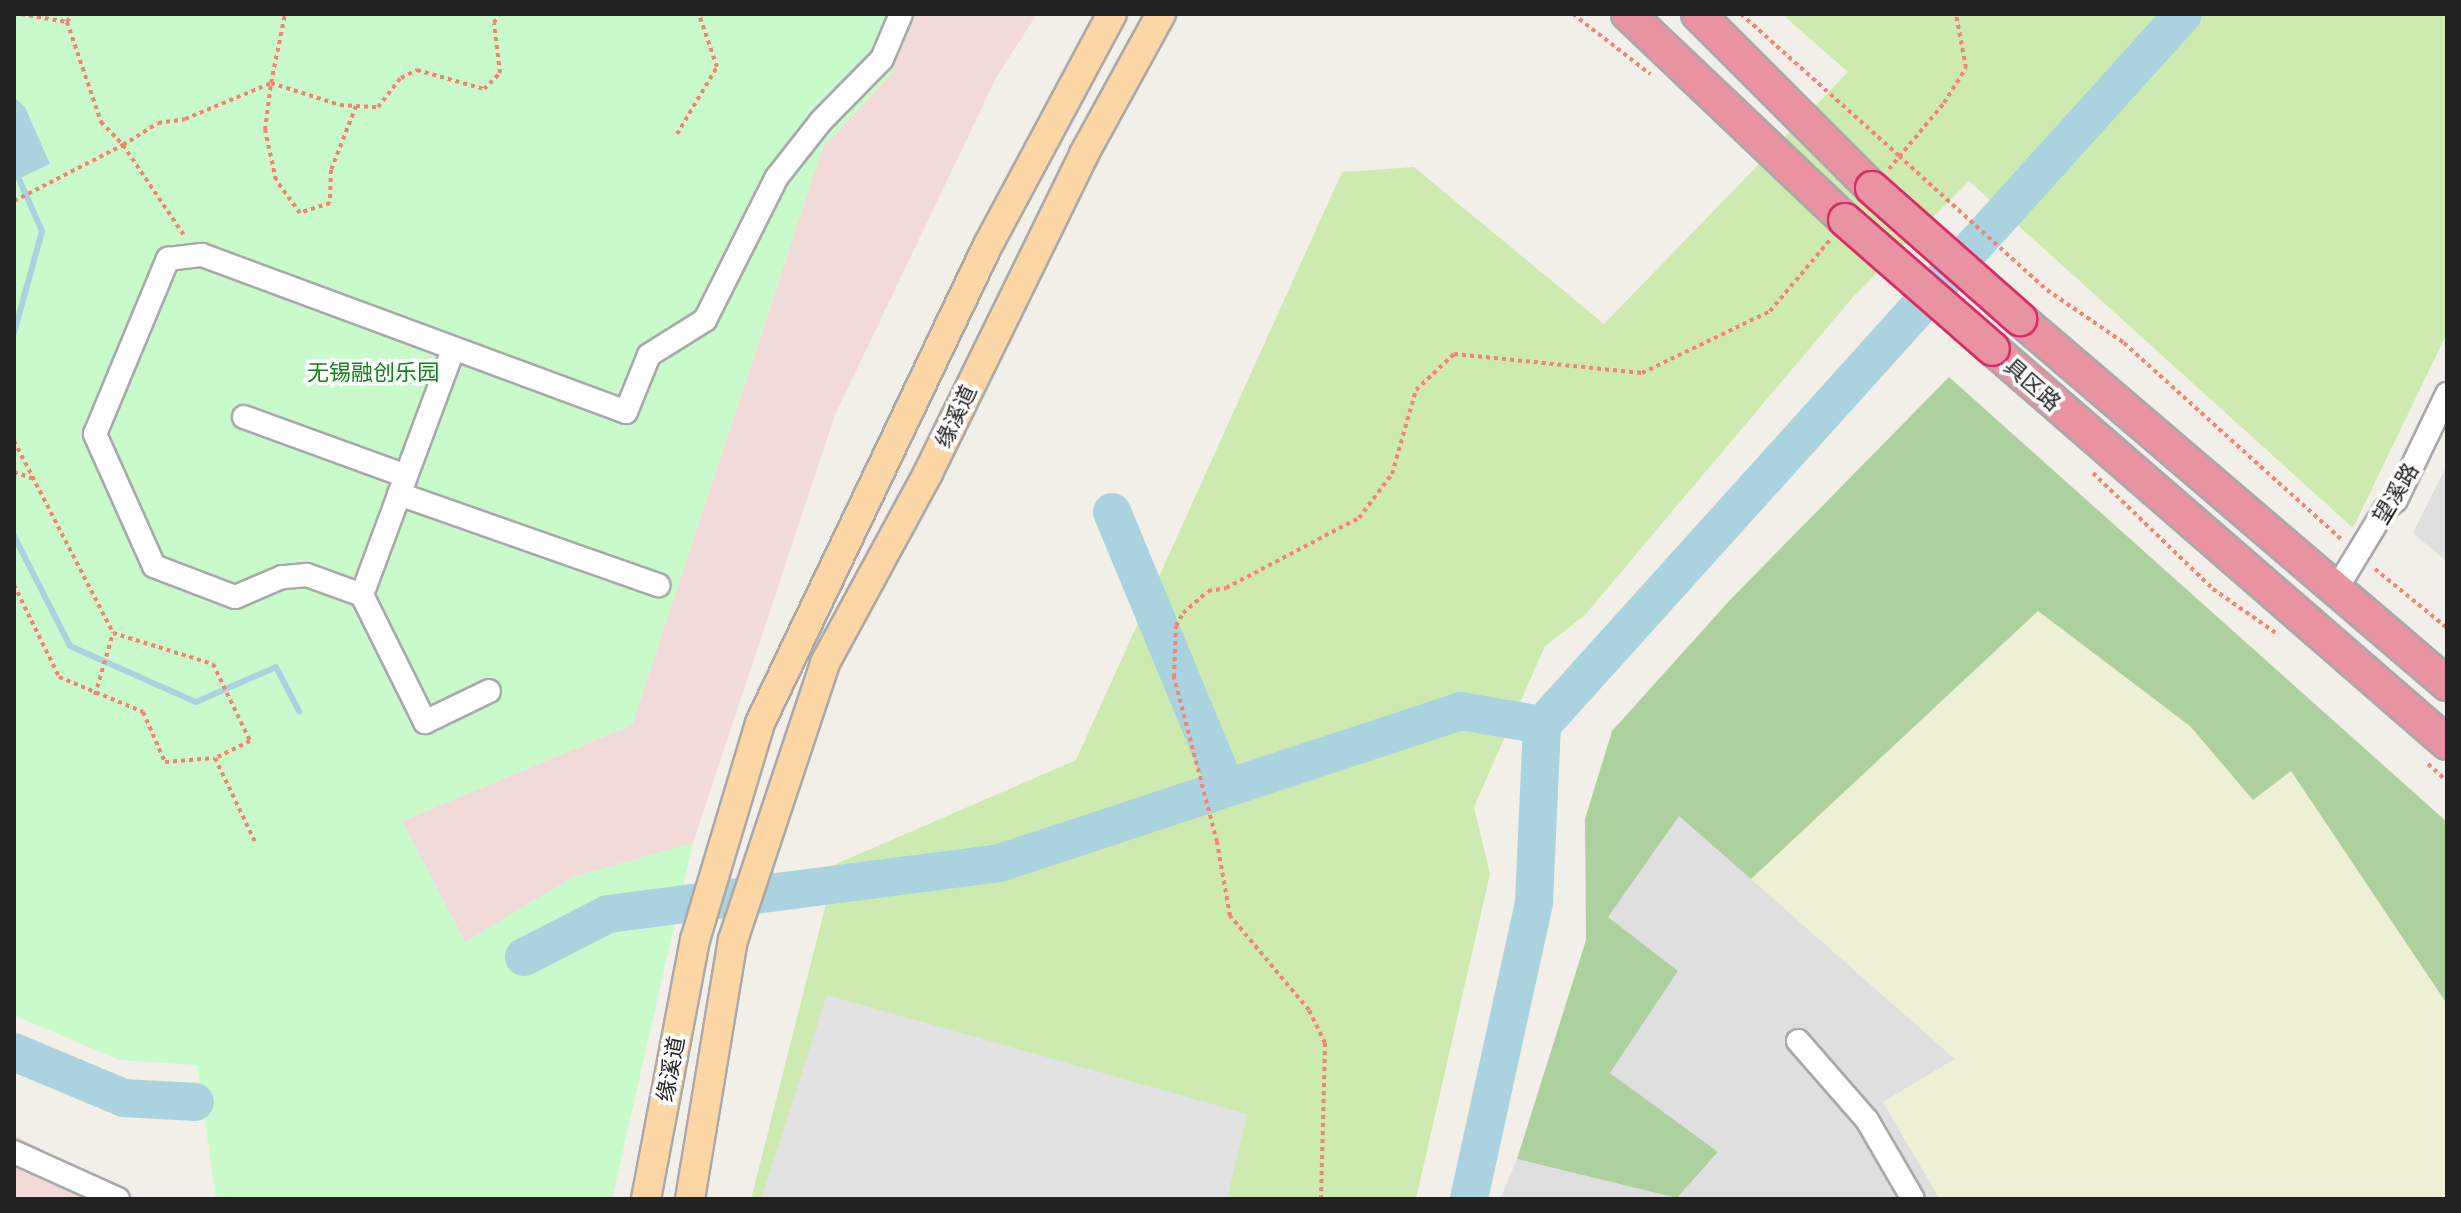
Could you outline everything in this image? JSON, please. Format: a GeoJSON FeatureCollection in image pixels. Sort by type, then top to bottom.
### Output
{"type":"FeatureCollection","features":[{"type":"Feature","properties":{"kind":"highway","name":"具区路"},"geometry":{"type":"LineString","coordinates":[[1628,14],[1838,229],[1993,349],[2436,752]]}},
{"type":"Feature","properties":{"kind":"highway","name":"具区路"},"geometry":{"type":"LineString","coordinates":[[1698,14],[2020,319],[2447,684]]}},
{"type":"Feature","properties":{"kind":"main road","name":"缘溪道"},"geometry":{"type":"LineString","coordinates":[[646,1199],[695,940],[760,723],[988,245],[1112,14]]}},
{"type":"Feature","properties":{"kind":"main road","name":"缘溪道"},"geometry":{"type":"LineString","coordinates":[[693,1198],[733,940],[768,825],[825,663],[928,473],[1084,154],[1161,14]]}},
{"type":"Feature","properties":{"kind":"street"},"geometry":{"type":"LineString","coordinates":[[489,691],[425,722],[362,595],[307,575],[282,577],[235,597],[154,566],[95,434],[152,289],[168,259],[202,255],[626,412],[649,355],[705,320],[777,177],[821,121],[882,59],[901,14]]}},
{"type":"Feature","properties":{"kind":"street"},"geometry":{"type":"LineString","coordinates":[[362,595],[453,350]]}},
{"type":"Feature","properties":{"kind":"street","name":"望溪路"},"geometry":{"type":"LineString","coordinates":[[2337,588],[2396,500],[2447,394]]}},
{"type":"Feature","properties":{"kind":"street"},"geometry":{"type":"LineString","coordinates":[[244,417],[402,485],[658,585]]}},
{"type":"Feature","properties":{"kind":"street"},"geometry":{"type":"LineString","coordinates":[[1798,1041],[1867,1120],[1913,1199]]}},
{"type":"Feature","properties":{"kind":"street"},"geometry":{"type":"LineString","coordinates":[[14,1152],[118,1199]]}},
{"type":"Feature","properties":{"kind":"path"},"geometry":{"type":"LineString","coordinates":[[21,14],[67,22]]}},
{"type":"Feature","properties":{"kind":"path"},"geometry":{"type":"LineString","coordinates":[[67,22],[72,14]]}},
{"type":"Feature","properties":{"kind":"path"},"geometry":{"type":"LineString","coordinates":[[285,14],[265,130],[276,180],[300,213],[330,203],[331,170],[356,106]]}},
{"type":"Feature","properties":{"kind":"path"},"geometry":{"type":"LineString","coordinates":[[14,201],[123,145],[158,123],[185,119],[271,83],[356,106],[378,107],[401,78],[417,70],[484,89],[500,73],[494,23],[499,14]]}},
{"type":"Feature","properties":{"kind":"path"},"geometry":{"type":"LineString","coordinates":[[677,134],[717,67],[699,14]]}},
{"type":"Feature","properties":{"kind":"path"},"geometry":{"type":"LineString","coordinates":[[1741,14],[2047,290],[2124,343],[2358,554],[2447,628]]}},
{"type":"Feature","properties":{"kind":"path"},"geometry":{"type":"LineString","coordinates":[[1877,182],[1944,103],[1966,68],[1956,14]]}},
{"type":"Feature","properties":{"kind":"path"},"geometry":{"type":"LineString","coordinates":[[67,22],[101,122],[123,145],[184,232],[187,257]]}},
{"type":"Feature","properties":{"kind":"path"},"geometry":{"type":"LineString","coordinates":[[1321,1199],[1325,1043],[1309,1010],[1230,916],[1217,842],[1174,677],[1176,626],[1208,591],[1226,588],[1359,518],[1392,474],[1416,390],[1454,354],[1642,373],[1770,311],[1838,229]]}},
{"type":"Feature","properties":{"kind":"path"},"geometry":{"type":"LineString","coordinates":[[14,441],[113,633],[95,695]]}},
{"type":"Feature","properties":{"kind":"path"},"geometry":{"type":"LineString","coordinates":[[2091,471],[2213,589],[2289,642]]}},
{"type":"Feature","properties":{"kind":"path"},"geometry":{"type":"LineString","coordinates":[[14,472],[34,479]]}},
{"type":"Feature","properties":{"kind":"path"},"geometry":{"type":"LineString","coordinates":[[14,585],[59,677],[95,695],[143,712],[165,762],[215,758],[250,741],[213,664],[113,633]]}},
{"type":"Feature","properties":{"kind":"path"},"geometry":{"type":"LineString","coordinates":[[2436,752],[2447,781]]}},
{"type":"Feature","properties":{"kind":"path"},"geometry":{"type":"LineString","coordinates":[[215,758],[255,842]]}},
{"type":"Feature","properties":{"kind":"shaded area"},"geometry":{"type":"Polygon","coordinates":[[[915,14],[1037,14],[997,76],[835,415],[693,843],[573,877],[465,942],[402,821],[632,725],[823,147],[892,73],[915,14]]]}},
{"type":"Feature","properties":{"kind":"shaded area"},"geometry":{"type":"Polygon","coordinates":[[[2447,465],[2447,562],[2413,533],[2447,465]]]}},
{"type":"Feature","properties":{"kind":"shaded area"},"geometry":{"type":"Polygon","coordinates":[[[1679,815],[1955,1059],[1883,1102],[1940,1199],[1500,1199],[1517,1159],[1677,1198],[1718,1153],[1610,1073],[1678,971],[1607,917],[1679,815]]]}},
{"type":"Feature","properties":{"kind":"shaded area"},"geometry":{"type":"Polygon","coordinates":[[[827,995],[1247,1114],[1227,1199],[761,1199],[827,995]]]}},
{"type":"Feature","properties":{"kind":"shaded area"},"geometry":{"type":"Polygon","coordinates":[[[14,1135],[135,1199],[14,1199],[14,1135]]]}},
{"type":"Feature","properties":{"kind":"green space","name":"无锡融创乐园"},"geometry":{"type":"Polygon","coordinates":[[[14,14],[915,14],[892,73],[823,147],[632,725],[402,821],[465,942],[573,877],[693,843],[612,1199],[216,1199],[197,1065],[119,1060],[14,1015],[14,14]]]}},
{"type":"Feature","properties":{"kind":"green space"},"geometry":{"type":"Polygon","coordinates":[[[1782,14],[2447,14],[2447,333],[2353,528],[1969,181],[1853,297],[1584,616],[1545,646],[1474,807],[1490,874],[1416,1199],[751,1199],[836,864],[1076,760],[1342,172],[1414,167],[1604,324],[1848,72],[1782,14]]]}},
{"type":"Feature","properties":{"kind":"green space"},"geometry":{"type":"Polygon","coordinates":[[[1949,377],[2447,822],[2447,1004],[2291,771],[2253,800],[2190,726],[2038,611],[1751,879],[1679,816],[1608,917],[1678,971],[1610,1073],[1718,1152],[1677,1198],[1517,1159],[1586,940],[1585,819],[1612,731],[1730,600],[1949,377]]]}},
{"type":"Feature","properties":{"kind":"green space"},"geometry":{"type":"Polygon","coordinates":[[[2038,611],[2190,726],[2253,799],[2291,770],[2447,1004],[2447,1199],[1940,1199],[1883,1102],[1955,1059],[1751,879],[2038,611]]]}},
{"type":"Feature","properties":{"kind":"water"},"geometry":{"type":"Polygon","coordinates":[[[14,97],[25,107],[50,164],[14,181],[14,97]]]}},
{"type":"Feature","properties":{"kind":"waterway"},"geometry":{"type":"LineString","coordinates":[[1542,725],[2183,14]]}},
{"type":"Feature","properties":{"kind":"waterway"},"geometry":{"type":"LineString","coordinates":[[14,333],[42,231],[19,179]]}},
{"type":"Feature","properties":{"kind":"waterway"},"geometry":{"type":"LineString","coordinates":[[1112,512],[1225,785]]}},
{"type":"Feature","properties":{"kind":"waterway"},"geometry":{"type":"LineString","coordinates":[[14,536],[70,646],[196,702],[276,667],[299,711]]}},
{"type":"Feature","properties":{"kind":"waterway"},"geometry":{"type":"LineString","coordinates":[[524,957],[608,914],[999,863],[1460,711],[1542,725],[1534,903],[1469,1199]]}},
{"type":"Feature","properties":{"kind":"waterway"},"geometry":{"type":"LineString","coordinates":[[14,1052],[124,1098],[195,1102]]}}]}
